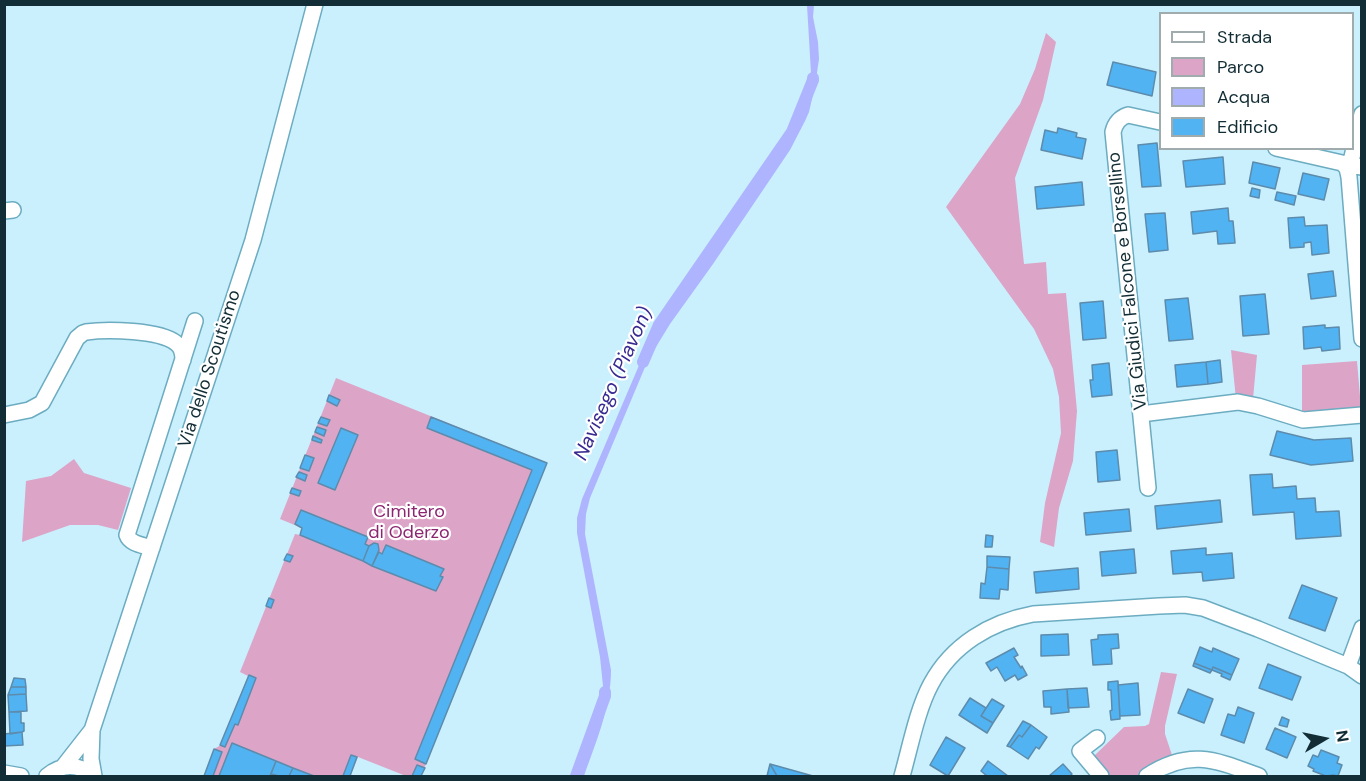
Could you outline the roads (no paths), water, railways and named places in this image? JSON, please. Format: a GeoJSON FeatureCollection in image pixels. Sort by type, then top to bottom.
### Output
{"type":"FeatureCollection","features":[{"type":"Feature","properties":{"kind":"street","name":"Via dello Scoutismo"},"geometry":{"type":"LineString","coordinates":[[94,777],[91,759],[92,730],[253,240],[315,4]]}},
{"type":"Feature","properties":{"kind":"street"},"geometry":{"type":"LineString","coordinates":[[1354,148],[1362,114]]}},
{"type":"Feature","properties":{"kind":"street","name":"Via Giudici Falcone e Borsellino"},"geometry":{"type":"LineString","coordinates":[[1148,488],[1113,132],[1119,120],[1128,115],[1159,122]]}},
{"type":"Feature","properties":{"kind":"street"},"geometry":{"type":"LineString","coordinates":[[1285,150],[1342,163],[1354,168]]}},
{"type":"Feature","properties":{"kind":"street"},"geometry":{"type":"LineString","coordinates":[[1354,150],[1354,168],[1349,177],[1362,339]]}},
{"type":"Feature","properties":{"kind":"street"},"geometry":{"type":"LineString","coordinates":[[152,548],[132,542],[127,535],[195,321]]}},
{"type":"Feature","properties":{"kind":"street"},"geometry":{"type":"LineString","coordinates":[[4,415],[29,411],[42,404],[77,338],[86,332],[147,333],[178,344],[183,360]]}},
{"type":"Feature","properties":{"kind":"street"},"geometry":{"type":"LineString","coordinates":[[1141,414],[1238,402],[1304,420],[1362,415]]}},
{"type":"Feature","properties":{"kind":"street"},"geometry":{"type":"LineString","coordinates":[[902,777],[925,698],[939,670],[965,642],[1002,622],[1019,617],[1057,612],[1185,605],[1203,608],[1348,666],[1362,676]]}},
{"type":"Feature","properties":{"kind":"street"},"geometry":{"type":"LineString","coordinates":[[1348,666],[1362,628]]}},
{"type":"Feature","properties":{"kind":"street","name":"Via dello Scoutismo"},"geometry":{"type":"LineString","coordinates":[[63,767],[92,730]]}},
{"type":"Feature","properties":{"kind":"street"},"geometry":{"type":"LineString","coordinates":[[1097,738],[1080,751],[1101,777]]}},
{"type":"Feature","properties":{"kind":"street"},"geometry":{"type":"LineString","coordinates":[[1147,777],[1172,763],[1190,759],[1221,762],[1259,777]]}},
{"type":"Feature","properties":{"kind":"street"},"geometry":{"type":"LineString","coordinates":[[41,777],[63,767],[72,766],[94,777]]}},
{"type":"Feature","properties":{"kind":"street"},"geometry":{"type":"LineString","coordinates":[[4,773],[21,777]]}},
{"type":"Feature","properties":{"kind":"water"},"geometry":{"type":"Polygon","coordinates":[[[807,5],[814,5],[813,17],[819,59],[809,112],[790,150],[670,324],[648,360],[590,498],[585,534],[611,670],[602,724],[584,776],[573,776],[599,716],[603,686],[600,657],[577,533],[577,518],[582,499],[640,363],[674,306],[795,130],[806,102],[811,73],[807,5]]]}},
{"type":"Feature","properties":{"kind":"waterway","name":"Navisego (Piavon)"},"geometry":{"type":"LineString","coordinates":[[643,362],[659,325],[792,132],[813,78]]}},
{"type":"Feature","properties":{"kind":"waterway","name":"Navisego (Piavon)"},"geometry":{"type":"LineString","coordinates":[[576,776],[605,692]]}},
{"type":"Feature","properties":{"kind":"park label","name":"Cimitero di Oderzo"},"geometry":{"type":"Point","coordinates":[409,522]}}]}
